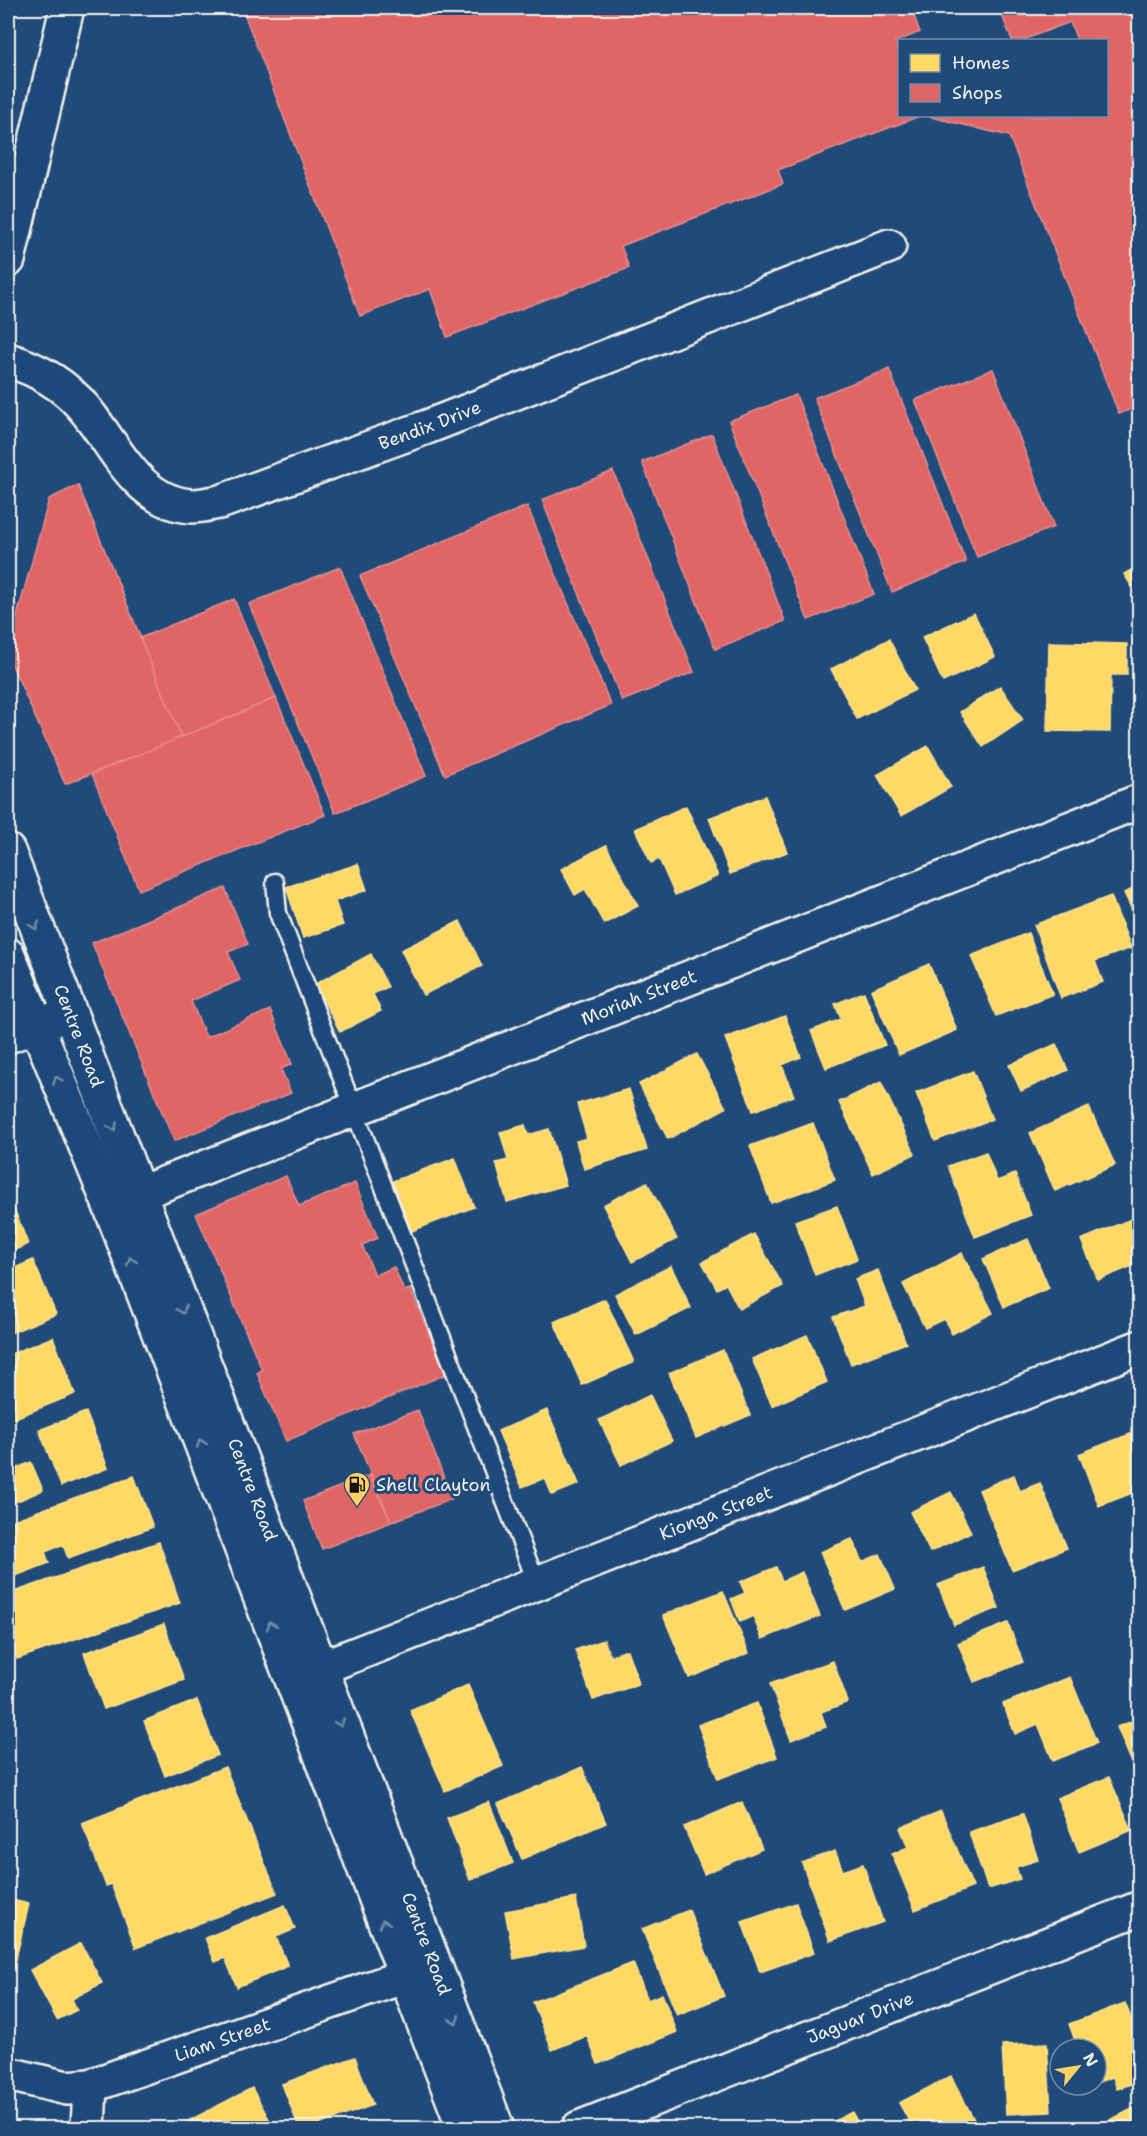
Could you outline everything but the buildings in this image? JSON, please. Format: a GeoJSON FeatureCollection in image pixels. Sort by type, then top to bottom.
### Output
{"type":"FeatureCollection","features":[{"type":"Feature","properties":{"kind":"street"},"geometry":{"type":"LineString","coordinates":[[8,260],[67,8]]}},
{"type":"Feature","properties":{"kind":"street","name":"Bendix Drive"},"geometry":{"type":"LineString","coordinates":[[8,360],[55,380],[84,407],[132,474],[160,497],[192,506],[220,502],[428,427],[889,246]]}},
{"type":"Feature","properties":{"kind":"street","name":"Moriah Street"},"geometry":{"type":"LineString","coordinates":[[138,1194],[1140,801]]}},
{"type":"Feature","properties":{"kind":"street","name":"Centre Road"},"geometry":{"type":"LineString","coordinates":[[8,851],[138,1194],[305,1674]]}},
{"type":"Feature","properties":{"kind":"street","name":"Centre Road"},"geometry":{"type":"LineString","coordinates":[[8,955],[21,1031],[109,1203],[305,1674],[419,1972],[464,2128]]}},
{"type":"Feature","properties":{"kind":"street"},"geometry":{"type":"LineString","coordinates":[[21,1031],[69,1014]]}},
{"type":"Feature","properties":{"kind":"street","name":"Kionga Street"},"geometry":{"type":"LineString","coordinates":[[305,1674],[1140,1347]]}},
{"type":"Feature","properties":{"kind":"street","name":"Jaguar Drive"},"geometry":{"type":"LineString","coordinates":[[579,2128],[1140,1908]]}},
{"type":"Feature","properties":{"kind":"street","name":"Centre Road"},"geometry":{"type":"LineString","coordinates":[[419,1972],[497,2128]]}},
{"type":"Feature","properties":{"kind":"street","name":"Liam Street"},"geometry":{"type":"LineString","coordinates":[[8,2074],[67,2088],[90,2086],[419,1972]]}},
{"type":"Feature","properties":{"kind":"street"},"geometry":{"type":"LineString","coordinates":[[88,2128],[90,2086]]}},
{"type":"Feature","properties":{"kind":"lane"},"geometry":{"type":"LineString","coordinates":[[275,882],[278,913],[537,1584]]}},
{"type":"Feature","properties":{"kind":"place","name":"Shell Clayton"},"geometry":{"type":"Point","coordinates":[357,1508]}}]}
